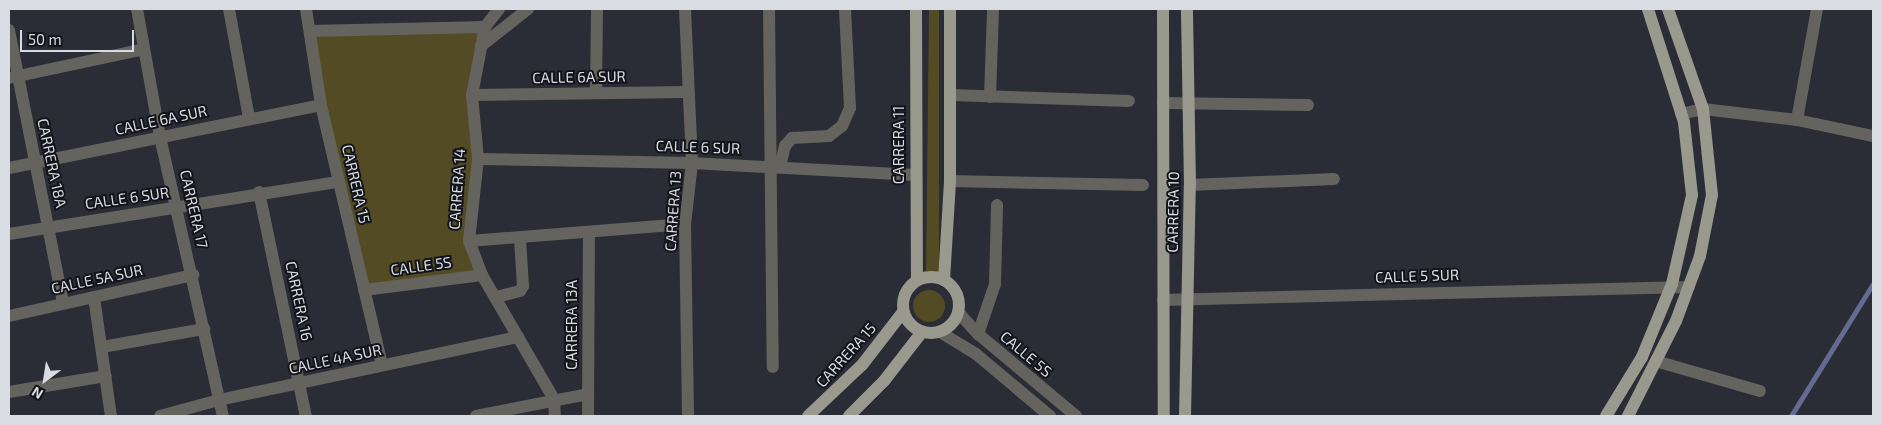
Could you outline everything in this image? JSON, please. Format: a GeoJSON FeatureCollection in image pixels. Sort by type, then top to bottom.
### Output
{"type":"FeatureCollection","features":[{"type":"Feature","properties":{"kind":"main road","name":"CARRERA 11"},"geometry":{"type":"LineString","coordinates":[[916,9],[917,280]]}},
{"type":"Feature","properties":{"kind":"main road"},"geometry":{"type":"LineString","coordinates":[[944,280],[917,280],[905,294],[904,312],[922,332],[940,332],[954,322],[958,312],[956,293],[944,280],[950,181],[950,9]]}},
{"type":"Feature","properties":{"kind":"main road","name":"CARRERA 10"},"geometry":{"type":"LineString","coordinates":[[1163,9],[1164,416]]}},
{"type":"Feature","properties":{"kind":"main road","name":"CARRERA 10"},"geometry":{"type":"LineString","coordinates":[[1185,416],[1190,185],[1187,9]]}},
{"type":"Feature","properties":{"kind":"main road"},"geometry":{"type":"LineString","coordinates":[[1606,416],[1642,357],[1672,284],[1692,195],[1681,114],[1648,9]]}},
{"type":"Feature","properties":{"kind":"main road"},"geometry":{"type":"LineString","coordinates":[[1628,416],[1660,362],[1689,287],[1712,195],[1703,108],[1668,9]]}},
{"type":"Feature","properties":{"kind":"main road","name":"CARRERA 15"},"geometry":{"type":"LineString","coordinates":[[808,416],[862,365],[904,312]]}},
{"type":"Feature","properties":{"kind":"main road"},"geometry":{"type":"LineString","coordinates":[[849,416],[884,381],[922,332]]}},
{"type":"Feature","properties":{"kind":"street","name":"CARRERA 17"},"geometry":{"type":"LineString","coordinates":[[137,9],[160,137],[178,207],[223,416]]}},
{"type":"Feature","properties":{"kind":"street"},"geometry":{"type":"LineString","coordinates":[[229,9],[249,118]]}},
{"type":"Feature","properties":{"kind":"street","name":"CARRERA 15"},"geometry":{"type":"LineString","coordinates":[[306,9],[321,105],[382,365]]}},
{"type":"Feature","properties":{"kind":"street","name":"CARRERA 14"},"geometry":{"type":"LineString","coordinates":[[499,9],[485,27],[472,95],[478,158],[469,241],[482,274],[554,399],[555,416]]}},
{"type":"Feature","properties":{"kind":"street"},"geometry":{"type":"LineString","coordinates":[[481,46],[528,9]]}},
{"type":"Feature","properties":{"kind":"street"},"geometry":{"type":"LineString","coordinates":[[596,92],[597,9]]}},
{"type":"Feature","properties":{"kind":"street","name":"CARRERA 13"},"geometry":{"type":"LineString","coordinates":[[685,9],[686,92],[692,163],[685,224],[688,416]]}},
{"type":"Feature","properties":{"kind":"street"},"geometry":{"type":"LineString","coordinates":[[769,9],[774,167],[773,367]]}},
{"type":"Feature","properties":{"kind":"street"},"geometry":{"type":"LineString","coordinates":[[774,167],[785,146],[792,138],[829,136],[842,126],[850,108],[845,9]]}},
{"type":"Feature","properties":{"kind":"street"},"geometry":{"type":"LineString","coordinates":[[990,97],[993,9]]}},
{"type":"Feature","properties":{"kind":"street"},"geometry":{"type":"LineString","coordinates":[[1797,120],[1817,9]]}},
{"type":"Feature","properties":{"kind":"street"},"geometry":{"type":"LineString","coordinates":[[310,31],[485,27]]}},
{"type":"Feature","properties":{"kind":"street","name":"CARRERA 18A"},"geometry":{"type":"LineString","coordinates":[[9,30],[13,77],[36,163],[64,303]]}},
{"type":"Feature","properties":{"kind":"street"},"geometry":{"type":"LineString","coordinates":[[13,77],[144,50]]}},
{"type":"Feature","properties":{"kind":"street","name":"CALLE 6A SUR"},"geometry":{"type":"LineString","coordinates":[[472,95],[686,92]]}},
{"type":"Feature","properties":{"kind":"street"},"geometry":{"type":"LineString","coordinates":[[951,95],[1129,101]]}},
{"type":"Feature","properties":{"kind":"street"},"geometry":{"type":"LineString","coordinates":[[1163,102],[1308,105]]}},
{"type":"Feature","properties":{"kind":"street","name":"CALLE 6A SUR"},"geometry":{"type":"LineString","coordinates":[[9,168],[249,118],[321,105]]}},
{"type":"Feature","properties":{"kind":"street"},"geometry":{"type":"LineString","coordinates":[[1681,114],[1703,108],[1797,120],[1873,136]]}},
{"type":"Feature","properties":{"kind":"street","name":"CALLE 6 SUR"},"geometry":{"type":"LineString","coordinates":[[478,158],[692,163],[916,175]]}},
{"type":"Feature","properties":{"kind":"street"},"geometry":{"type":"LineString","coordinates":[[1190,185],[1334,179]]}},
{"type":"Feature","properties":{"kind":"street"},"geometry":{"type":"LineString","coordinates":[[950,181],[1143,185]]}},
{"type":"Feature","properties":{"kind":"street","name":"CALLE 6 SUR"},"geometry":{"type":"LineString","coordinates":[[9,234],[259,192],[338,182]]}},
{"type":"Feature","properties":{"kind":"street","name":"CARRERA 16"},"geometry":{"type":"LineString","coordinates":[[259,192],[306,416]]}},
{"type":"Feature","properties":{"kind":"street"},"geometry":{"type":"LineString","coordinates":[[978,334],[995,284],[997,205]]}},
{"type":"Feature","properties":{"kind":"street"},"geometry":{"type":"LineString","coordinates":[[469,241],[589,234],[685,224]]}},
{"type":"Feature","properties":{"kind":"street","name":"CARRERA 13A"},"geometry":{"type":"LineString","coordinates":[[588,416],[589,234]]}},
{"type":"Feature","properties":{"kind":"street"},"geometry":{"type":"LineString","coordinates":[[496,297],[520,291],[522,286],[520,238]]}},
{"type":"Feature","properties":{"kind":"street","name":"CALLE 5S"},"geometry":{"type":"LineString","coordinates":[[364,290],[482,274]]}},
{"type":"Feature","properties":{"kind":"street","name":"CALLE 5A SUR"},"geometry":{"type":"LineString","coordinates":[[9,316],[193,275]]}},
{"type":"Feature","properties":{"kind":"street","name":"CALLE 5 SUR"},"geometry":{"type":"LineString","coordinates":[[1163,300],[1672,284],[1689,287]]}},
{"type":"Feature","properties":{"kind":"street"},"geometry":{"type":"LineString","coordinates":[[94,296],[111,416]]}},
{"type":"Feature","properties":{"kind":"street","name":"CALLE 5S"},"geometry":{"type":"LineString","coordinates":[[958,312],[978,334],[1076,416]]}},
{"type":"Feature","properties":{"kind":"street"},"geometry":{"type":"LineString","coordinates":[[102,347],[204,328]]}},
{"type":"Feature","properties":{"kind":"street"},"geometry":{"type":"LineString","coordinates":[[940,332],[976,354],[1034,412],[1050,416]]}},
{"type":"Feature","properties":{"kind":"street","name":"CALLE 4A SUR"},"geometry":{"type":"LineString","coordinates":[[160,416],[219,400],[518,337]]}},
{"type":"Feature","properties":{"kind":"street"},"geometry":{"type":"LineString","coordinates":[[1660,362],[1760,391]]}},
{"type":"Feature","properties":{"kind":"street"},"geometry":{"type":"LineString","coordinates":[[9,392],[106,376]]}},
{"type":"Feature","properties":{"kind":"street"},"geometry":{"type":"LineString","coordinates":[[1034,412],[1047,393]]}},
{"type":"Feature","properties":{"kind":"street"},"geometry":{"type":"LineString","coordinates":[[476,416],[554,399],[588,394]]}},
{"type":"Feature","properties":{"kind":"shaded area"},"geometry":{"type":"Polygon","coordinates":[[[929,9],[939,9],[939,272],[926,271],[929,9]]]}},
{"type":"Feature","properties":{"kind":"shaded area"},"geometry":{"type":"Polygon","coordinates":[[[485,27],[472,95],[478,159],[469,241],[482,275],[364,290],[310,31],[485,27]]]}},
{"type":"Feature","properties":{"kind":"shaded area"},"geometry":{"type":"Polygon","coordinates":[[[929,290],[940,295],[945,306],[940,317],[929,322],[918,317],[913,306],[918,295],[929,290]]]}},
{"type":"Feature","properties":{"kind":"waterway"},"geometry":{"type":"LineString","coordinates":[[1791,416],[1873,284]]}}]}
